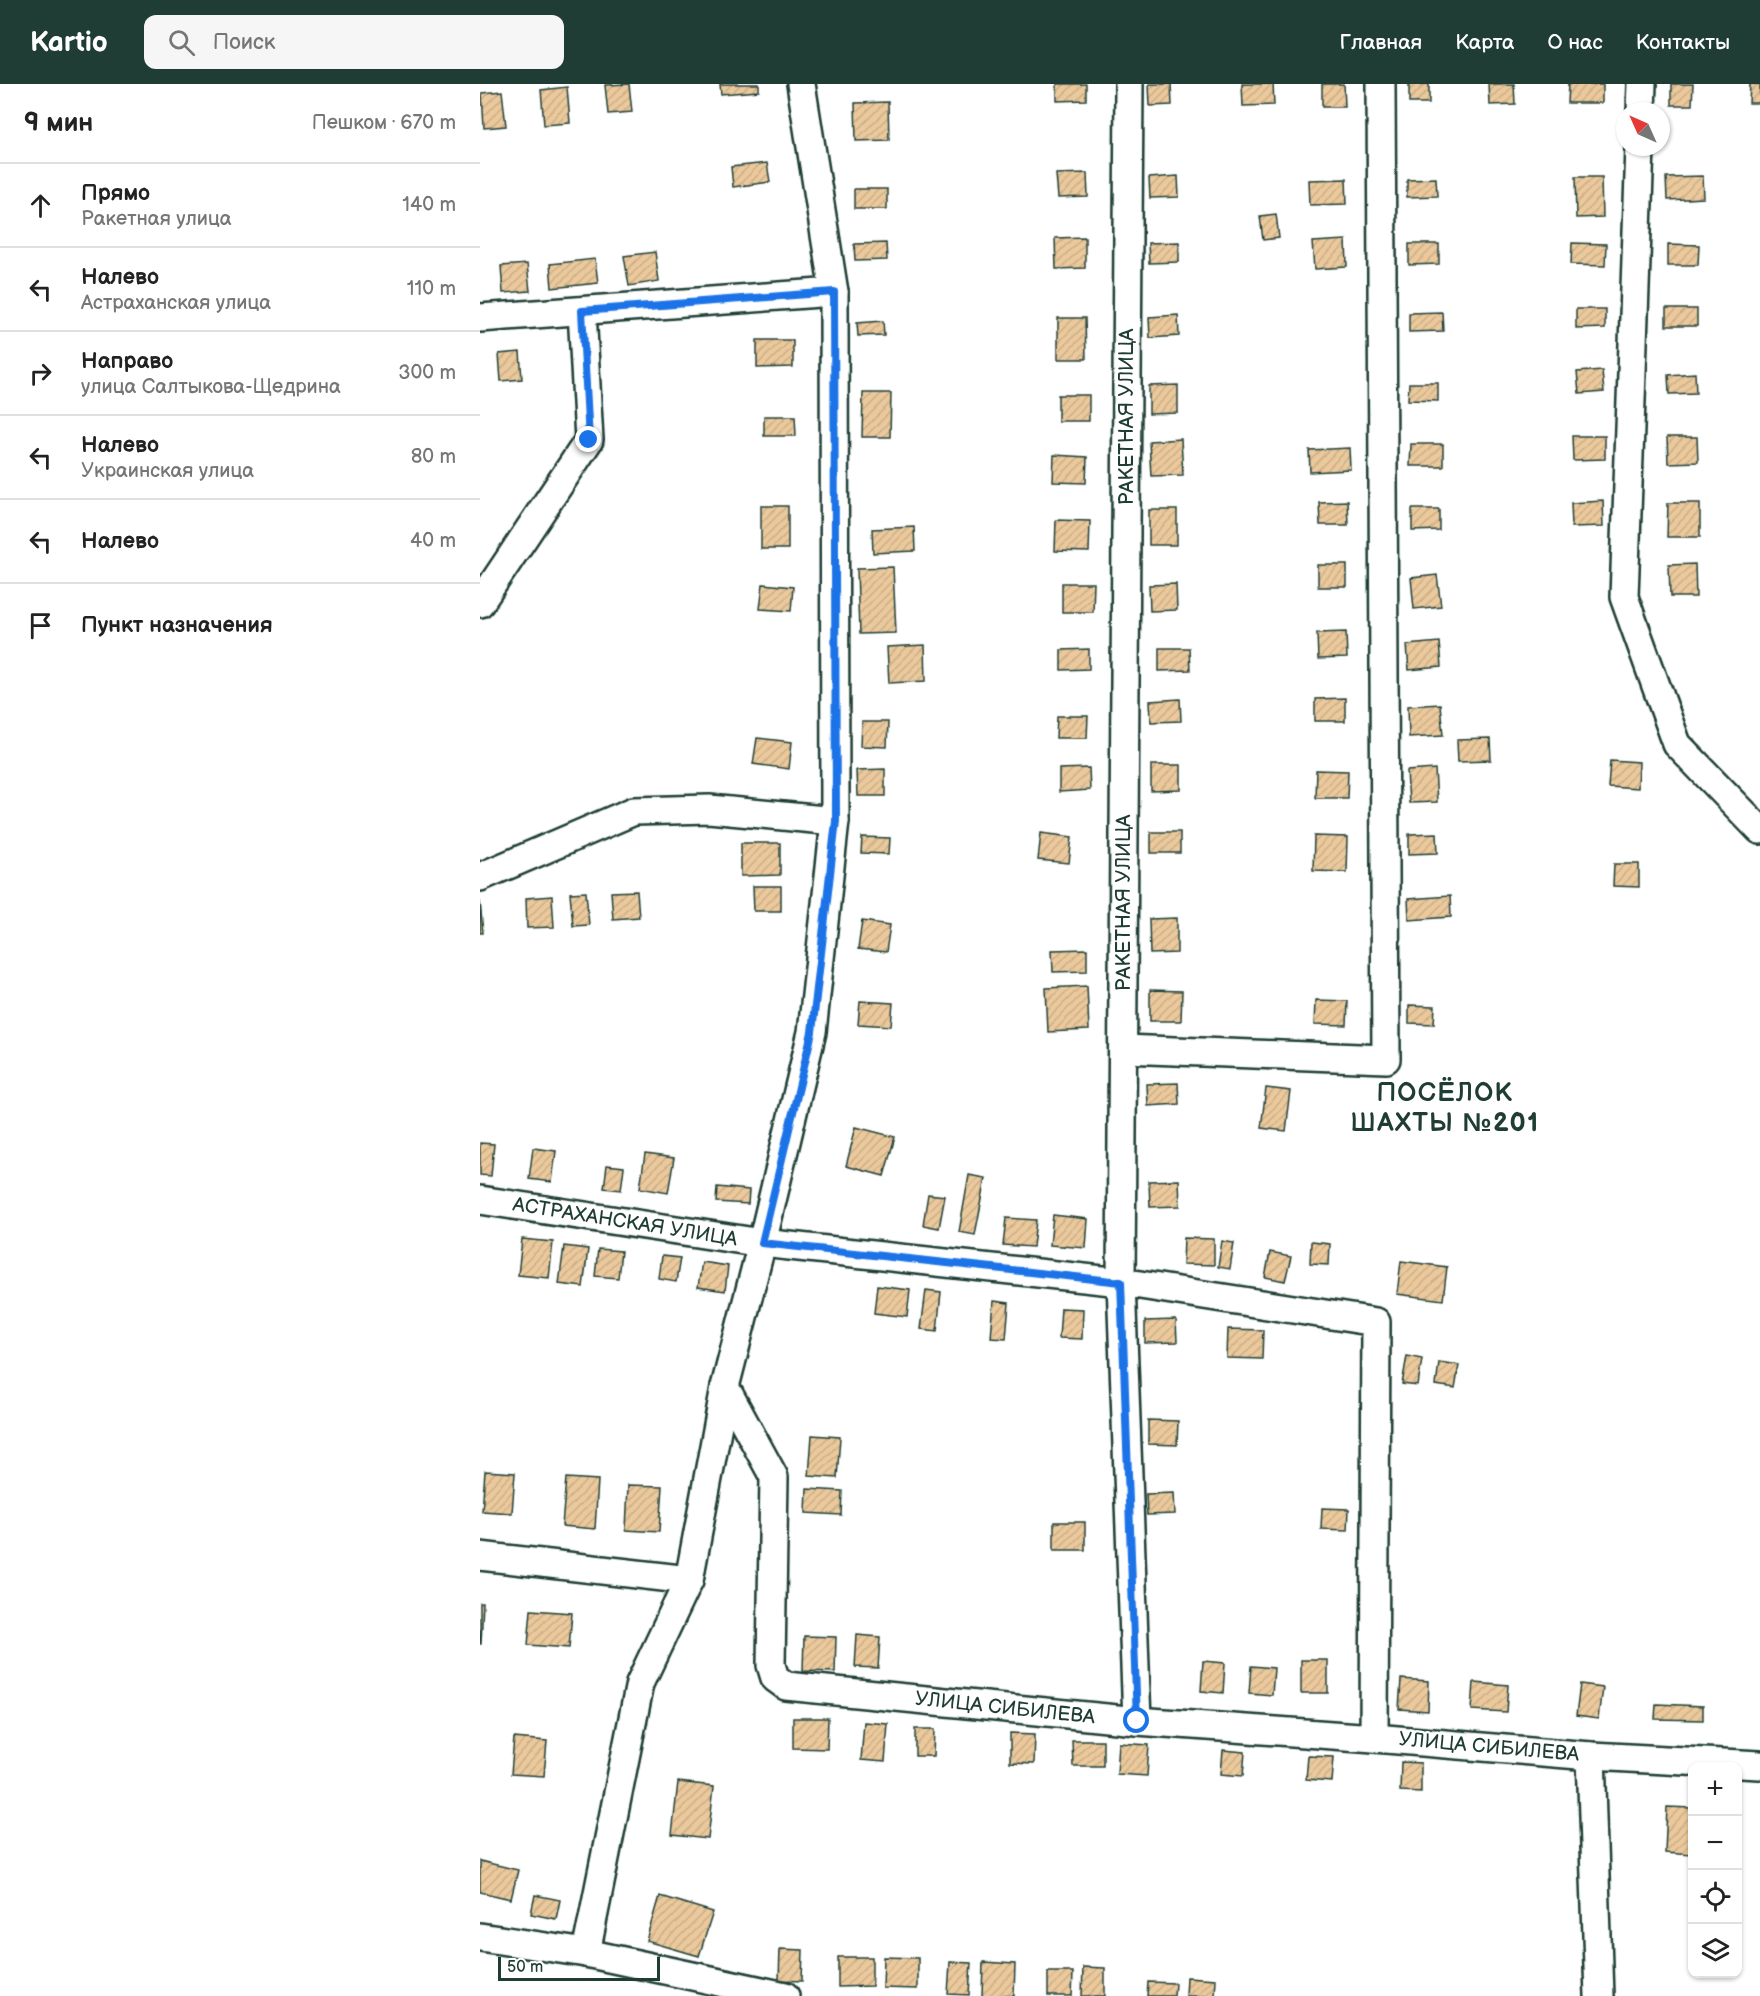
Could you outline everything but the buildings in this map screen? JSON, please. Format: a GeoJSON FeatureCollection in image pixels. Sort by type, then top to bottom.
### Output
{"type":"FeatureCollection","features":[{"type":"Feature","properties":{"kind":"street"},"geometry":{"type":"LineString","coordinates":[[586,1953],[640,1683],[689,1580],[725,1387],[812,1032],[836,821],[834,292],[801,84]]}},
{"type":"Feature","properties":{"kind":"street","name":"РАКЕТНАЯ УЛИЦА"},"geometry":{"type":"LineString","coordinates":[[1130,84],[1121,1282],[1137,1721]]}},
{"type":"Feature","properties":{"kind":"street"},"geometry":{"type":"LineString","coordinates":[[1123,1049],[1386,1059],[1381,84]]}},
{"type":"Feature","properties":{"kind":"street"},"geometry":{"type":"LineString","coordinates":[[1641,102],[1642,84]]}},
{"type":"Feature","properties":{"kind":"street"},"geometry":{"type":"LineString","coordinates":[[1640,156],[1624,597],[1677,744],[1760,830]]}},
{"type":"Feature","properties":{"kind":"street"},"geometry":{"type":"LineString","coordinates":[[480,318],[834,292]]}},
{"type":"Feature","properties":{"kind":"street"},"geometry":{"type":"LineString","coordinates":[[480,603],[589,440],[582,311]]}},
{"type":"Feature","properties":{"kind":"street"},"geometry":{"type":"LineString","coordinates":[[480,877],[634,811],[709,809],[836,821]]}},
{"type":"Feature","properties":{"kind":"street","name":"АСТРАХАНСКАЯ УЛИЦА"},"geometry":{"type":"LineString","coordinates":[[480,1200],[762,1243],[1121,1282],[1376,1323],[1374,1738]]}},
{"type":"Feature","properties":{"kind":"street","name":"УЛИЦА СИБИЛЕВА"},"geometry":{"type":"LineString","coordinates":[[725,1387],[774,1477],[771,1665],[775,1678],[786,1686],[1137,1721],[1592,1756],[1760,1766]]}},
{"type":"Feature","properties":{"kind":"street"},"geometry":{"type":"LineString","coordinates":[[480,1556],[689,1580]]}},
{"type":"Feature","properties":{"kind":"street"},"geometry":{"type":"LineString","coordinates":[[1592,1756],[1599,1996]]}},
{"type":"Feature","properties":{"kind":"street"},"geometry":{"type":"LineString","coordinates":[[480,1937],[586,1953],[785,1996]]}},
{"type":"Feature","properties":{"kind":"district","name":"ПОСЁЛОК ШАХТЫ №201"},"geometry":{"type":"Point","coordinates":[1445,1108]}},
{"type":"Feature","properties":{"kind":"route"},"geometry":{"type":"LineString","coordinates":[[589,440],[582,311],[834,292],[836,821],[812,1032],[762,1243],[1121,1282],[1137,1721]]}}]}
